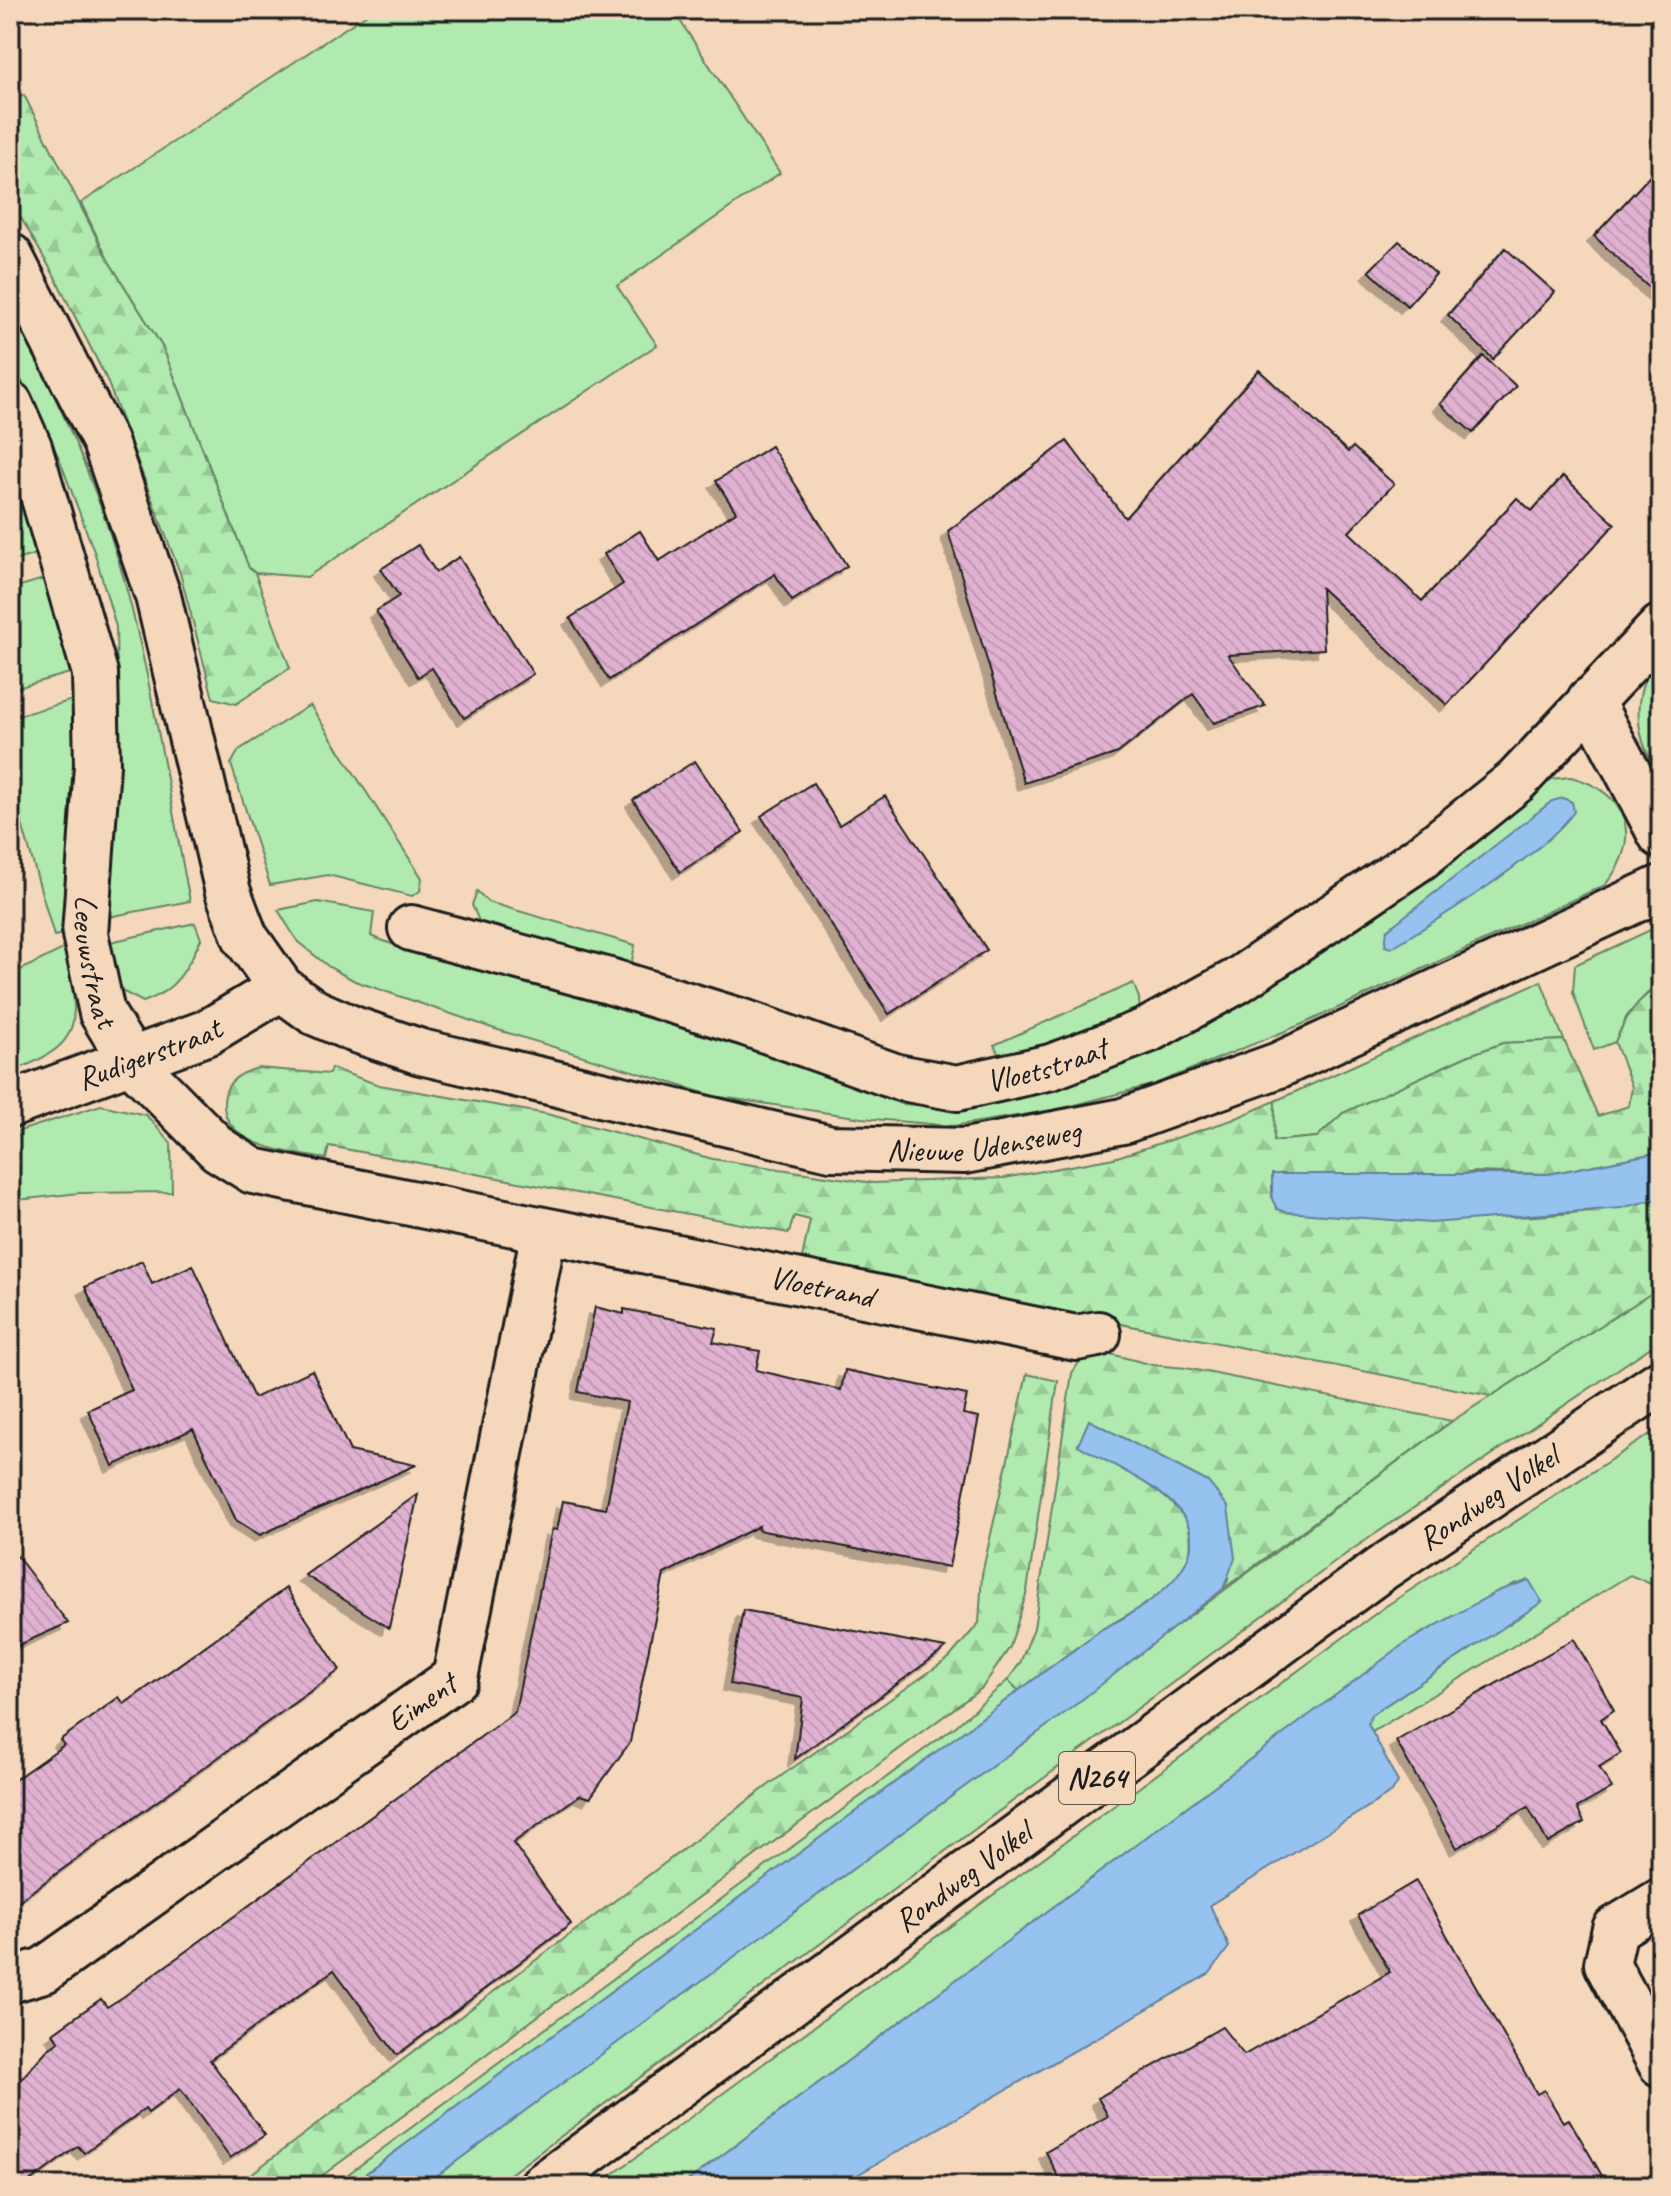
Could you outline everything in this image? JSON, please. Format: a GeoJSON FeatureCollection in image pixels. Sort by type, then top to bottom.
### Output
{"type":"FeatureCollection","features":[{"type":"Feature","properties":{"kind":"street"},"geometry":{"type":"LineString","coordinates":[[10,256],[105,442],[158,596],[228,892],[245,937],[281,988]]}},
{"type":"Feature","properties":{"kind":"street","name":"Leeuwstraat"},"geometry":{"type":"LineString","coordinates":[[10,404],[29,447],[95,673],[97,765],[85,934],[102,1013],[132,1062],[218,1149],[253,1171],[544,1232]]}},
{"type":"Feature","properties":{"kind":"street","name":"Vloetstraat"},"geometry":{"type":"LineString","coordinates":[[411,928],[624,985],[746,1023],[897,1077],[957,1088],[1051,1067],[1148,1030],[1237,981],[1421,857],[1516,781],[1661,627]]}},
{"type":"Feature","properties":{"kind":"street"},"geometry":{"type":"LineString","coordinates":[[1590,700],[1661,835]]}},
{"type":"Feature","properties":{"kind":"street","name":"Nieuwe Udenseweg"},"geometry":{"type":"LineString","coordinates":[[281,988],[314,1012],[421,1052],[831,1148],[965,1151],[1123,1121],[1279,1065],[1661,888]]}},
{"type":"Feature","properties":{"kind":"street","name":"Rudigerstraat"},"geometry":{"type":"LineString","coordinates":[[10,1105],[208,1032],[281,988]]}},
{"type":"Feature","properties":{"kind":"street","name":"Vloetrand"},"geometry":{"type":"LineString","coordinates":[[544,1232],[780,1276],[1076,1338],[1098,1334]]}},
{"type":"Feature","properties":{"kind":"street","name":"Eiment"},"geometry":{"type":"LineString","coordinates":[[10,1980],[44,1970],[455,1678],[544,1232]]}},
{"type":"Feature","properties":{"kind":"street","name":"Rondweg Volkel"},"geometry":{"type":"LineString","coordinates":[[542,2186],[1381,1569],[1661,1382]]}},
{"type":"Feature","properties":{"kind":"street"},"geometry":{"type":"LineString","coordinates":[[1661,1901],[1615,1929],[1607,1964],[1661,2064]]}},
{"type":"Feature","properties":{"kind":"green space"},"geometry":{"type":"Polygon","coordinates":[[[373,10],[673,10],[780,173],[617,286],[657,345],[307,577],[255,573],[249,568],[163,348],[108,260],[81,203],[373,10]]]}},
{"type":"Feature","properties":{"kind":"green space"},"geometry":{"type":"Polygon","coordinates":[[[24,95],[108,260],[163,348],[249,568],[255,573],[290,668],[236,704],[213,698],[180,573],[106,378],[54,275],[10,199],[10,99],[24,95]]]}},
{"type":"Feature","properties":{"kind":"green space"},"geometry":{"type":"Polygon","coordinates":[[[10,309],[47,380],[79,452],[119,564],[147,676],[190,901],[108,917],[118,726],[116,627],[95,554],[59,458],[10,357],[10,309]]]}},
{"type":"Feature","properties":{"kind":"green space"},"geometry":{"type":"Polygon","coordinates":[[[13,460],[49,550],[10,562],[10,461],[13,460]]]}},
{"type":"Feature","properties":{"kind":"green space"},"geometry":{"type":"Polygon","coordinates":[[[57,575],[77,671],[10,690],[10,589],[57,575]]]}},
{"type":"Feature","properties":{"kind":"green space"},"geometry":{"type":"Polygon","coordinates":[[[1661,651],[1661,777],[1644,746],[1638,714],[1644,682],[1661,651]]]}},
{"type":"Feature","properties":{"kind":"green space"},"geometry":{"type":"Polygon","coordinates":[[[76,699],[75,808],[68,933],[54,936],[10,782],[10,718],[76,699]]]}},
{"type":"Feature","properties":{"kind":"green space"},"geometry":{"type":"Polygon","coordinates":[[[310,705],[422,878],[420,891],[412,896],[328,875],[270,885],[231,764],[239,750],[310,705]]]}},
{"type":"Feature","properties":{"kind":"green space"},"geometry":{"type":"Polygon","coordinates":[[[1571,777],[1591,784],[1606,794],[1624,820],[1624,851],[1605,885],[1305,1023],[1155,1084],[1060,1109],[953,1126],[862,1118],[714,1096],[495,1029],[355,981],[329,967],[298,942],[278,910],[318,902],[374,912],[371,936],[423,956],[641,1013],[793,1062],[901,1104],[947,1106],[1010,1100],[1094,1070],[1532,787],[1550,779],[1571,777]]]}},
{"type":"Feature","properties":{"kind":"green space"},"geometry":{"type":"Polygon","coordinates":[[[477,891],[488,902],[635,945],[631,966],[482,928],[472,905],[477,891]]]}},
{"type":"Feature","properties":{"kind":"green space"},"geometry":{"type":"Polygon","coordinates":[[[195,923],[201,939],[185,969],[172,985],[143,1002],[120,990],[110,942],[195,923]]]}},
{"type":"Feature","properties":{"kind":"green space"},"geometry":{"type":"Polygon","coordinates":[[[1661,925],[1661,978],[1627,1016],[1615,1042],[1594,1050],[1573,992],[1575,965],[1661,925]]]}},
{"type":"Feature","properties":{"kind":"green space"},"geometry":{"type":"Polygon","coordinates":[[[69,946],[74,1011],[66,1039],[36,1061],[10,1072],[10,975],[69,946]]]}},
{"type":"Feature","properties":{"kind":"green space"},"geometry":{"type":"Polygon","coordinates":[[[1541,981],[1564,1040],[1503,1043],[1467,1056],[1343,1113],[1318,1137],[1273,1141],[1275,1101],[1541,981]]]}},
{"type":"Feature","properties":{"kind":"green space"},"geometry":{"type":"Polygon","coordinates":[[[1133,983],[1139,998],[1140,1015],[1003,1063],[994,1045],[1133,983]]]}},
{"type":"Feature","properties":{"kind":"green space"},"geometry":{"type":"Polygon","coordinates":[[[1661,988],[1661,1152],[1549,1174],[1473,1172],[1285,1212],[1521,1217],[1615,1207],[1661,1198],[1661,1287],[1491,1396],[915,1284],[802,1258],[810,1220],[794,1216],[789,1233],[329,1146],[326,1159],[277,1150],[244,1136],[232,1126],[225,1112],[227,1089],[233,1080],[247,1072],[258,1068],[329,1074],[331,1068],[379,1085],[547,1114],[713,1159],[873,1183],[1004,1178],[1114,1158],[1232,1120],[1275,1101],[1274,1141],[1317,1137],[1343,1113],[1467,1056],[1503,1043],[1564,1040],[1598,1116],[1629,1106],[1632,1087],[1615,1042],[1638,1002],[1661,988]]]}},
{"type":"Feature","properties":{"kind":"green space"},"geometry":{"type":"Polygon","coordinates":[[[101,1105],[146,1115],[171,1143],[172,1192],[79,1193],[10,1201],[10,1134],[101,1105]]]}},
{"type":"Feature","properties":{"kind":"green space"},"geometry":{"type":"Polygon","coordinates":[[[1661,1287],[1661,1340],[1350,1551],[494,2186],[423,2186],[1452,1421],[1661,1287]]]}},
{"type":"Feature","properties":{"kind":"green space"},"geometry":{"type":"Polygon","coordinates":[[[1099,1351],[1153,1365],[1186,1368],[1452,1421],[1223,1589],[1228,1580],[1228,1507],[1208,1482],[1103,1428],[1078,1445],[1136,1477],[1175,1506],[1188,1524],[1190,1553],[1184,1569],[1160,1594],[1089,1639],[1019,1691],[1008,1680],[1020,1663],[1034,1628],[1072,1373],[1082,1358],[1099,1351]]]}},
{"type":"Feature","properties":{"kind":"green space"},"geometry":{"type":"Polygon","coordinates":[[[1027,1374],[1058,1381],[1027,1591],[1010,1647],[982,1688],[308,2186],[235,2186],[774,1781],[949,1658],[979,1623],[982,1574],[1027,1374]]]}},
{"type":"Feature","properties":{"kind":"green space"},"geometry":{"type":"Polygon","coordinates":[[[1661,1427],[1661,1592],[1658,1587],[1630,1575],[1372,1732],[1368,1724],[1371,1715],[1542,1602],[1516,1583],[1420,1634],[681,2186],[597,2186],[1386,1606],[1661,1427]]]}},
{"type":"Feature","properties":{"kind":"green space"},"geometry":{"type":"Polygon","coordinates":[[[1008,1680],[1019,1691],[349,2186],[332,2186],[956,1726],[1008,1680]]]}},
{"type":"Feature","properties":{"kind":"water"},"geometry":{"type":"Polygon","coordinates":[[[1563,798],[1572,802],[1574,812],[1538,848],[1436,920],[1391,948],[1385,946],[1387,930],[1552,801],[1563,798]]]}},
{"type":"Feature","properties":{"kind":"water"},"geometry":{"type":"Polygon","coordinates":[[[1661,1152],[1661,1198],[1621,1208],[1431,1223],[1285,1212],[1277,1209],[1272,1199],[1272,1174],[1549,1174],[1661,1152]]]}},
{"type":"Feature","properties":{"kind":"water"},"geometry":{"type":"Polygon","coordinates":[[[1089,1420],[1208,1482],[1228,1507],[1235,1558],[1223,1589],[1070,1709],[423,2186],[349,2186],[1102,1629],[1158,1595],[1174,1579],[1186,1562],[1191,1543],[1188,1524],[1173,1504],[1153,1488],[1078,1445],[1089,1420]]]}},
{"type":"Feature","properties":{"kind":"water"},"geometry":{"type":"Polygon","coordinates":[[[1529,1580],[1542,1602],[1371,1715],[1368,1724],[1398,1782],[1392,1792],[1210,1905],[1229,1947],[1210,1973],[859,2174],[854,2186],[681,2186],[1405,1643],[1498,1591],[1529,1580]]]}},
{"type":"Feature","properties":{"kind":"building"},"geometry":{"type":"Polygon","coordinates":[[[1661,164],[1661,299],[1594,236],[1661,164]]]}},
{"type":"Feature","properties":{"kind":"building"},"geometry":{"type":"Polygon","coordinates":[[[1399,241],[1436,274],[1407,306],[1369,271],[1399,241]]]}},
{"type":"Feature","properties":{"kind":"building"},"geometry":{"type":"Polygon","coordinates":[[[1505,248],[1555,292],[1493,359],[1448,315],[1505,248]]]}},
{"type":"Feature","properties":{"kind":"building"},"geometry":{"type":"Polygon","coordinates":[[[1483,356],[1516,386],[1473,433],[1440,404],[1483,356]]]}},
{"type":"Feature","properties":{"kind":"building"},"geometry":{"type":"Polygon","coordinates":[[[1259,370],[1348,452],[1353,447],[1394,484],[1349,532],[1422,601],[1517,498],[1532,511],[1563,476],[1615,524],[1447,705],[1321,588],[1324,649],[1228,655],[1265,706],[1214,723],[1193,694],[1118,753],[1024,783],[948,531],[1067,441],[1125,518],[1259,370]]]}},
{"type":"Feature","properties":{"kind":"building"},"geometry":{"type":"Polygon","coordinates":[[[771,446],[847,566],[792,601],[775,574],[609,680],[570,618],[623,584],[604,554],[640,531],[659,561],[736,512],[716,481],[771,446]]]}},
{"type":"Feature","properties":{"kind":"building"},"geometry":{"type":"Polygon","coordinates":[[[418,545],[436,572],[459,557],[533,674],[464,718],[432,668],[418,677],[376,611],[399,596],[381,569],[418,545]]]}},
{"type":"Feature","properties":{"kind":"building"},"geometry":{"type":"Polygon","coordinates":[[[695,761],[743,832],[680,872],[633,800],[695,761]]]}},
{"type":"Feature","properties":{"kind":"building"},"geometry":{"type":"Polygon","coordinates":[[[813,783],[839,825],[885,796],[987,950],[889,1014],[761,816],[813,783]]]}},
{"type":"Feature","properties":{"kind":"building"},"geometry":{"type":"Polygon","coordinates":[[[142,1261],[152,1284],[193,1265],[254,1398],[312,1370],[350,1451],[416,1465],[260,1535],[236,1520],[193,1429],[113,1466],[88,1410],[132,1390],[85,1287],[142,1261]]]}},
{"type":"Feature","properties":{"kind":"building"},"geometry":{"type":"Polygon","coordinates":[[[595,1307],[624,1314],[624,1309],[717,1328],[713,1342],[760,1351],[756,1370],[841,1390],[845,1370],[967,1395],[963,1414],[979,1417],[949,1567],[758,1530],[759,1526],[664,1574],[630,1742],[590,1798],[580,1795],[513,1843],[571,1924],[397,2055],[334,1970],[210,2060],[265,2135],[230,2158],[180,2089],[148,2113],[145,2109],[84,2153],[78,2146],[24,2186],[10,2186],[10,2092],[47,2050],[59,2042],[53,2033],[101,1999],[107,2007],[123,1997],[515,1712],[552,1529],[557,1530],[563,1501],[606,1509],[627,1402],[578,1392],[595,1307]]]}},
{"type":"Feature","properties":{"kind":"building"},"geometry":{"type":"Polygon","coordinates":[[[418,1494],[389,1628],[305,1575],[418,1494]]]}},
{"type":"Feature","properties":{"kind":"building"},"geometry":{"type":"Polygon","coordinates":[[[10,1547],[68,1623],[10,1649],[10,1547]]]}},
{"type":"Feature","properties":{"kind":"building"},"geometry":{"type":"Polygon","coordinates":[[[286,1588],[340,1670],[10,1907],[10,1783],[64,1745],[60,1740],[119,1697],[124,1704],[286,1588]]]}},
{"type":"Feature","properties":{"kind":"building"},"geometry":{"type":"Polygon","coordinates":[[[743,1610],[946,1648],[795,1759],[803,1698],[730,1684],[743,1610]]]}},
{"type":"Feature","properties":{"kind":"building"},"geometry":{"type":"Polygon","coordinates":[[[1574,1639],[1614,1710],[1601,1719],[1621,1753],[1599,1767],[1612,1788],[1577,1808],[1584,1822],[1548,1843],[1528,1807],[1457,1848],[1396,1741],[1574,1639]]]}},
{"type":"Feature","properties":{"kind":"building"},"geometry":{"type":"Polygon","coordinates":[[[1416,1881],[1537,2094],[1544,2090],[1563,2122],[1569,2119],[1608,2186],[1063,2186],[1046,2152],[1108,2116],[1098,2098],[1222,2027],[1244,2055],[1390,1972],[1358,1915],[1416,1881]]]}}]}
